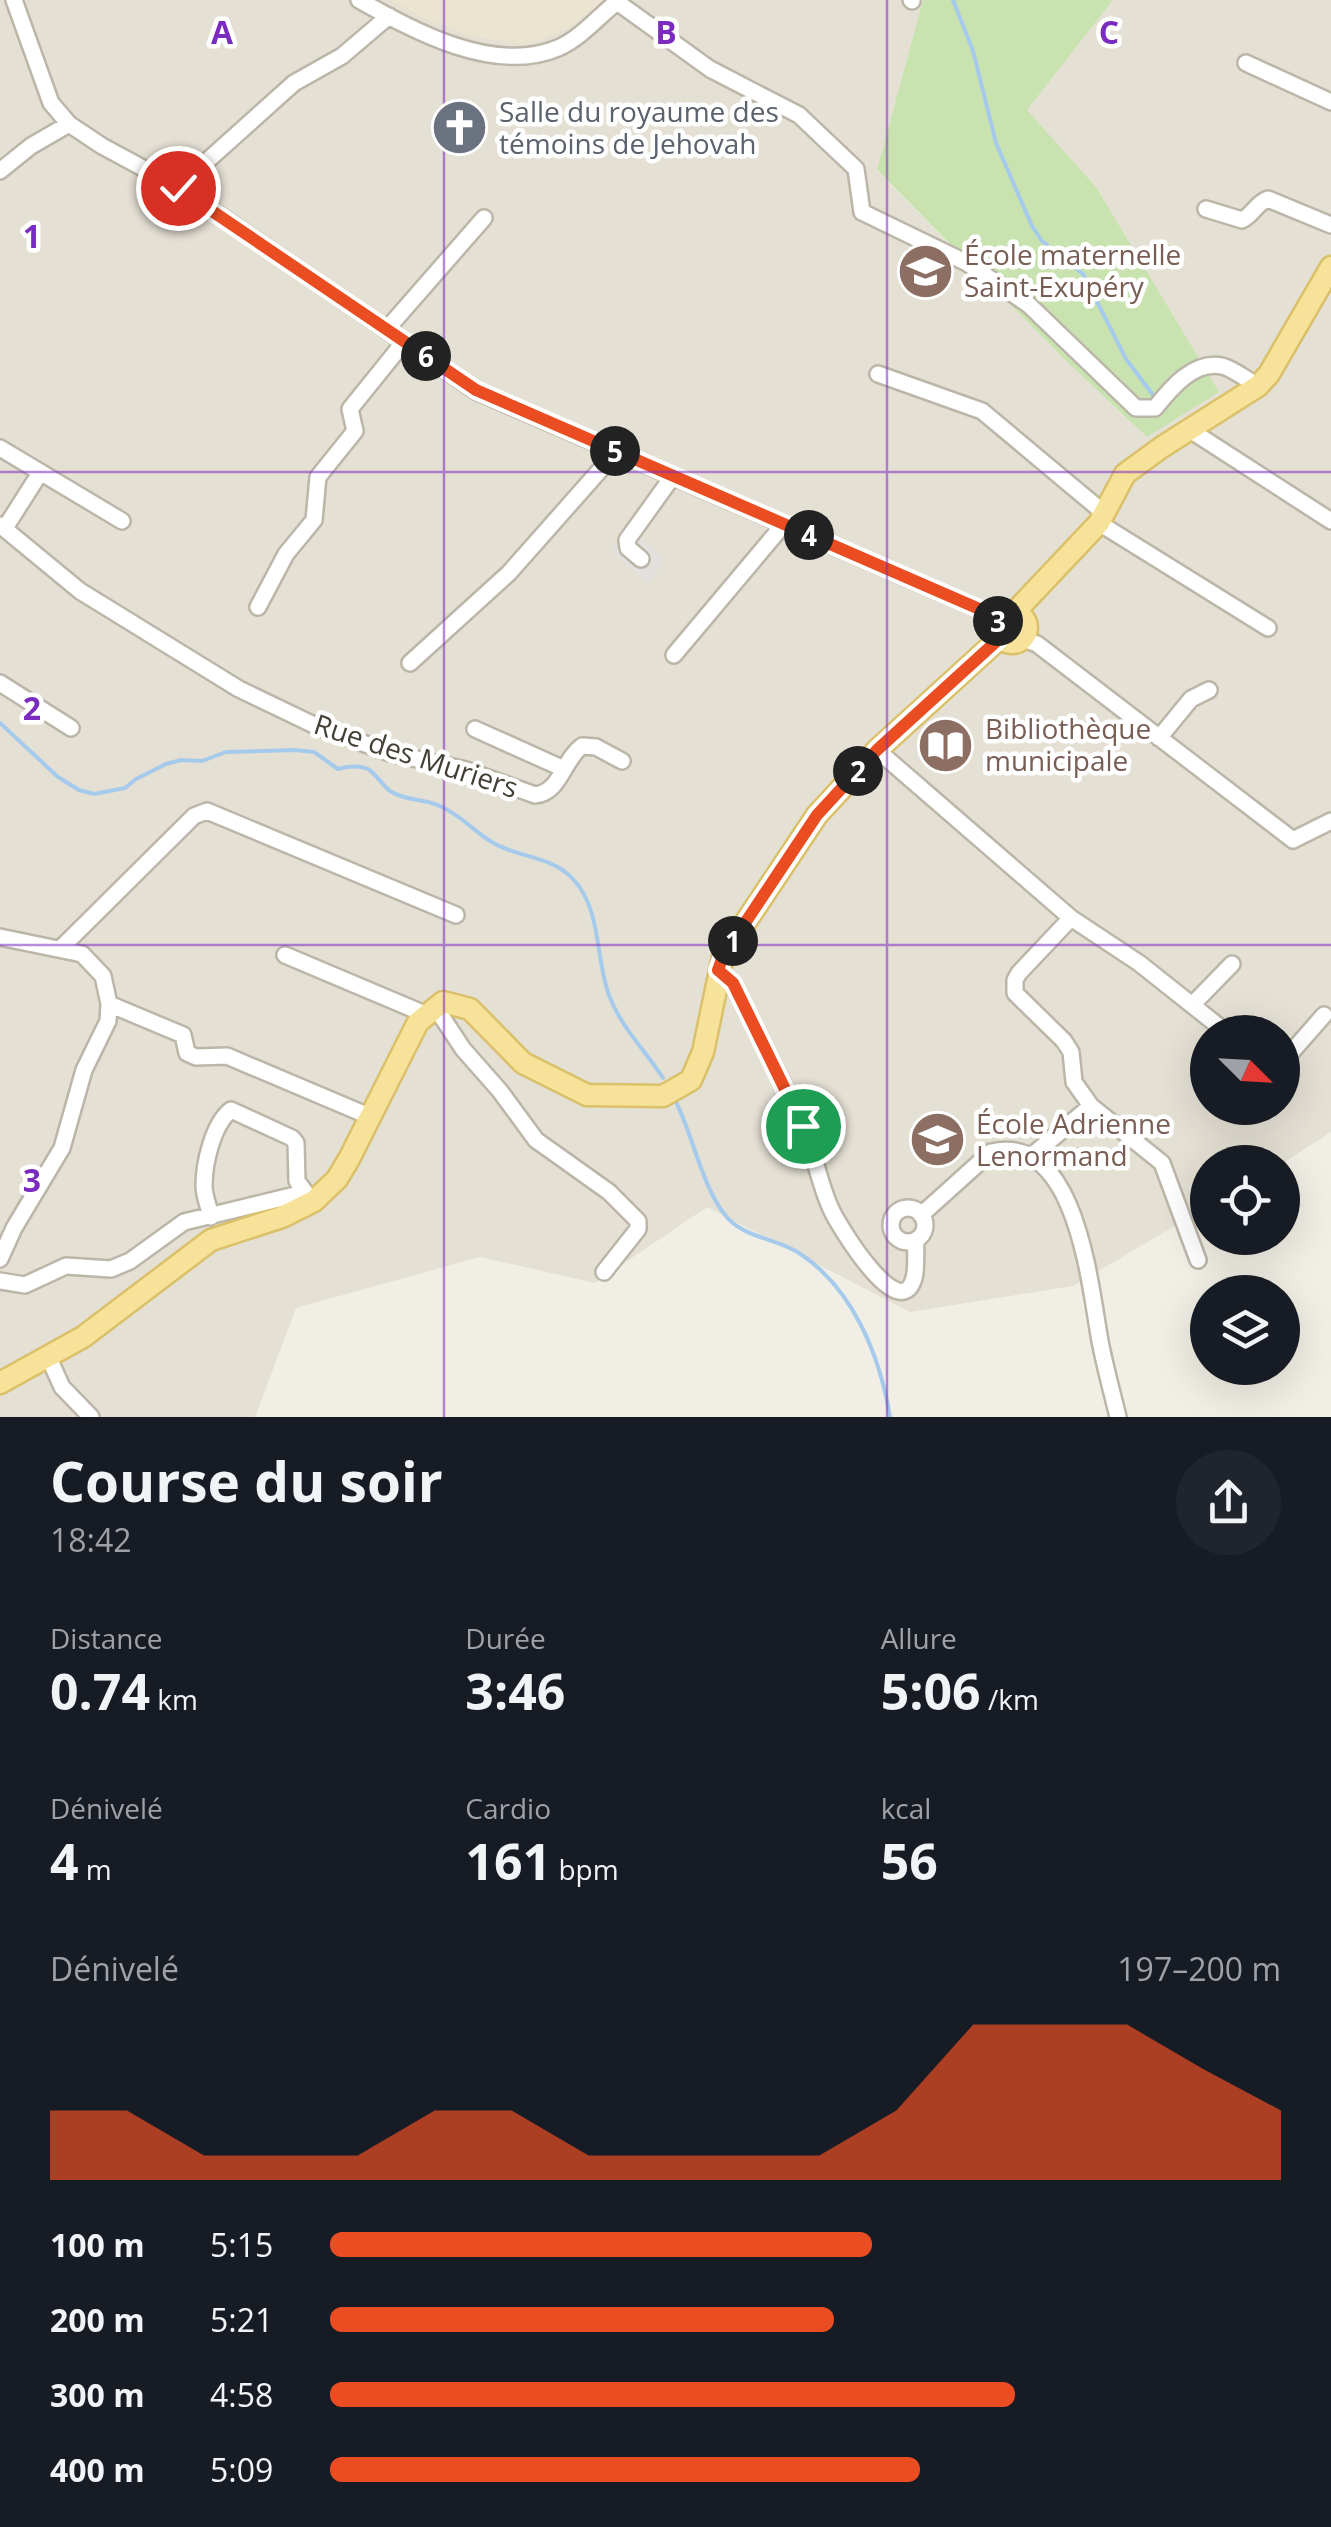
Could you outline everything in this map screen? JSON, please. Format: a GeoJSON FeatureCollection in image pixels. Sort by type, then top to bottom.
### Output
{"type":"FeatureCollection","features":[{"type":"Feature","properties":{"kind":"main road"},"geometry":{"type":"LineString","coordinates":[[0,1383],[97,1326],[210,1240],[282,1217],[337,1179],[418,1022],[444,1002],[470,1009],[522,1063],[588,1095],[663,1096],[691,1080],[703,1052],[723,956],[817,815],[1101,518],[1125,474],[1258,386],[1270,374],[1331,267]]}},
{"type":"Feature","properties":{"kind":"main road"},"geometry":{"type":"LineString","coordinates":[[1005,622],[1027,622],[1024,639]]}},
{"type":"Feature","properties":{"kind":"street"},"geometry":{"type":"LineString","coordinates":[[14,0],[51,103],[69,124],[178,188],[476,390],[1005,622]]}},
{"type":"Feature","properties":{"kind":"street"},"geometry":{"type":"LineString","coordinates":[[359,0],[444,42],[533,57],[562,46],[618,1],[710,69],[798,115],[856,169],[862,212],[967,262],[1030,305],[1136,408],[1156,408],[1168,391],[1194,369],[1221,366],[1258,386]]}},
{"type":"Feature","properties":{"kind":"street"},"geometry":{"type":"LineString","coordinates":[[178,188],[294,83],[342,56],[389,16]]}},
{"type":"Feature","properties":{"kind":"street"},"geometry":{"type":"LineString","coordinates":[[1246,63],[1331,102]]}},
{"type":"Feature","properties":{"kind":"street"},"geometry":{"type":"LineString","coordinates":[[0,172],[31,146],[69,124]]}},
{"type":"Feature","properties":{"kind":"street"},"geometry":{"type":"LineString","coordinates":[[1206,209],[1242,220],[1268,199],[1331,226]]}},
{"type":"Feature","properties":{"kind":"street"},"geometry":{"type":"LineString","coordinates":[[387,330],[484,218]]}},
{"type":"Feature","properties":{"kind":"street"},"geometry":{"type":"LineString","coordinates":[[258,607],[286,554],[314,520],[318,478],[355,431],[350,409],[404,342]]}},
{"type":"Feature","properties":{"kind":"street"},"geometry":{"type":"LineString","coordinates":[[878,374],[982,411],[1101,518],[1268,628]]}},
{"type":"Feature","properties":{"kind":"street"},"geometry":{"type":"LineString","coordinates":[[1190,430],[1331,521]]}},
{"type":"Feature","properties":{"kind":"street"},"geometry":{"type":"LineString","coordinates":[[0,448],[122,521]]}},
{"type":"Feature","properties":{"kind":"street"},"geometry":{"type":"LineString","coordinates":[[410,663],[509,574],[616,452]]}},
{"type":"Feature","properties":{"kind":"street"},"geometry":{"type":"LineString","coordinates":[[2,526],[40,474]]}},
{"type":"Feature","properties":{"kind":"street"},"geometry":{"type":"LineString","coordinates":[[642,559],[628,548],[627,540],[673,476]]}},
{"type":"Feature","properties":{"kind":"street"},"geometry":{"type":"LineString","coordinates":[[674,654],[784,524]]}},
{"type":"Feature","properties":{"kind":"street","name":"Rue des Muriers"},"geometry":{"type":"LineString","coordinates":[[2,526],[37,558],[133,626],[239,689],[316,726],[390,753],[466,770],[535,795],[551,790],[582,746],[596,748],[622,761]]}},
{"type":"Feature","properties":{"kind":"street"},"geometry":{"type":"LineString","coordinates":[[1024,639],[1038,644],[1293,840],[1331,821]]}},
{"type":"Feature","properties":{"kind":"street"},"geometry":{"type":"LineString","coordinates":[[0,682],[71,728]]}},
{"type":"Feature","properties":{"kind":"street"},"geometry":{"type":"LineString","coordinates":[[1159,738],[1191,699],[1209,690]]}},
{"type":"Feature","properties":{"kind":"street"},"geometry":{"type":"LineString","coordinates":[[475,729],[564,769]]}},
{"type":"Feature","properties":{"kind":"street"},"geometry":{"type":"LineString","coordinates":[[877,750],[1071,918],[1139,963],[1205,1015]]}},
{"type":"Feature","properties":{"kind":"street"},"geometry":{"type":"LineString","coordinates":[[60,948],[194,816],[207,811],[456,915]]}},
{"type":"Feature","properties":{"kind":"street"},"geometry":{"type":"LineString","coordinates":[[1071,918],[1019,973],[1013,987],[1018,998],[1064,1041],[1071,1052],[1074,1082],[1091,1106],[1162,1164],[1198,1260]]}},
{"type":"Feature","properties":{"kind":"street"},"geometry":{"type":"LineString","coordinates":[[0,936],[82,954],[104,976],[108,1004],[108,1021],[84,1070],[62,1148],[7,1225],[0,1259]]}},
{"type":"Feature","properties":{"kind":"street"},"geometry":{"type":"LineString","coordinates":[[286,955],[432,1012],[500,1090],[536,1140],[609,1192],[638,1221],[638,1229],[604,1272]]}},
{"type":"Feature","properties":{"kind":"street"},"geometry":{"type":"LineString","coordinates":[[1192,1005],[1232,964]]}},
{"type":"Feature","properties":{"kind":"street"},"geometry":{"type":"LineString","coordinates":[[718,970],[733,983],[803,1126],[831,1210],[854,1247],[890,1289],[899,1292],[914,1280],[916,1240],[924,1227],[915,1210],[902,1210],[891,1223],[892,1231],[900,1240],[916,1240]]}},
{"type":"Feature","properties":{"kind":"street"},"geometry":{"type":"LineString","coordinates":[[108,1004],[183,1035],[187,1053],[196,1057],[227,1056],[371,1117]]}},
{"type":"Feature","properties":{"kind":"street"},"geometry":{"type":"LineString","coordinates":[[1300,1042],[1324,1015]]}},
{"type":"Feature","properties":{"kind":"street"},"geometry":{"type":"LineString","coordinates":[[1029,1158],[1091,1106]]}},
{"type":"Feature","properties":{"kind":"street"},"geometry":{"type":"LineString","coordinates":[[0,1281],[25,1285],[66,1266],[105,1270],[116,1267],[184,1222],[212,1217],[308,1197],[297,1181],[296,1143],[230,1110],[222,1116],[204,1187],[212,1217]]}},
{"type":"Feature","properties":{"kind":"street"},"geometry":{"type":"LineString","coordinates":[[921,1215],[991,1152],[1003,1149],[1029,1158],[1052,1178],[1070,1203],[1082,1238],[1102,1354],[1118,1417]]}},
{"type":"Feature","properties":{"kind":"street"},"geometry":{"type":"LineString","coordinates":[[48,1356],[62,1387],[91,1417]]}},
{"type":"Feature","properties":{"kind":"shaded area"},"geometry":{"type":"Polygon","coordinates":[[[0,0],[923,0],[877,171],[1147,437],[1096,187],[1026,110],[1113,0],[1331,0],[1331,1132],[1300,1152],[1300,1145],[1190,1145],[1190,1217],[1073,1286],[910,1312],[707,1207],[595,1283],[480,1257],[296,1308],[255,1417],[0,1417],[0,0]]]}},
{"type":"Feature","properties":{"kind":"shaded area"},"geometry":{"type":"Polygon","coordinates":[[[391,0],[605,0],[565,30],[527,45],[466,35],[391,0]]]}},
{"type":"Feature","properties":{"kind":"shaded area"},"geometry":{"type":"Polygon","coordinates":[[[629,530],[666,559],[648,584],[610,550],[629,530]]]}},
{"type":"Feature","properties":{"kind":"green space"},"geometry":{"type":"Polygon","coordinates":[[[923,0],[1113,0],[1027,110],[1096,187],[1219,392],[1147,437],[877,170],[923,0]]]}},
{"type":"Feature","properties":{"kind":"waterway"},"geometry":{"type":"LineString","coordinates":[[953,0],[973,51],[996,143],[1032,226],[1042,241],[1083,274],[1126,359],[1153,395]]}},
{"type":"Feature","properties":{"kind":"waterway"},"geometry":{"type":"LineString","coordinates":[[0,723],[58,777],[94,794],[125,788],[136,779],[181,760],[202,761],[226,752],[314,752],[338,769],[368,769],[396,794],[440,806],[500,847],[554,865],[582,891],[614,1006],[663,1078]]}},
{"type":"Feature","properties":{"kind":"waterway"},"geometry":{"type":"LineString","coordinates":[[676,1102],[710,1190],[725,1215],[741,1229],[799,1253],[835,1285],[849,1304],[871,1348],[890,1417]]}},
{"type":"Feature","properties":{"kind":"place","name":"Salle du royaume des témoins de Jehovah"},"geometry":{"type":"Point","coordinates":[460,128]}},
{"type":"Feature","properties":{"kind":"place","name":"École maternelle Saint-Exupéry"},"geometry":{"type":"Point","coordinates":[925,271]}},
{"type":"Feature","properties":{"kind":"place","name":"Bibliothèque municipale"},"geometry":{"type":"Point","coordinates":[946,745]}},
{"type":"Feature","properties":{"kind":"place","name":"École Adrienne Lenormand"},"geometry":{"type":"Point","coordinates":[937,1140]}},
{"type":"Feature","properties":{"kind":"route"},"geometry":{"type":"LineString","coordinates":[[178,188],[476,390],[1000,618],[1000,638],[877,750],[817,815],[723,956],[718,970],[733,983],[803,1126]]}}]}
